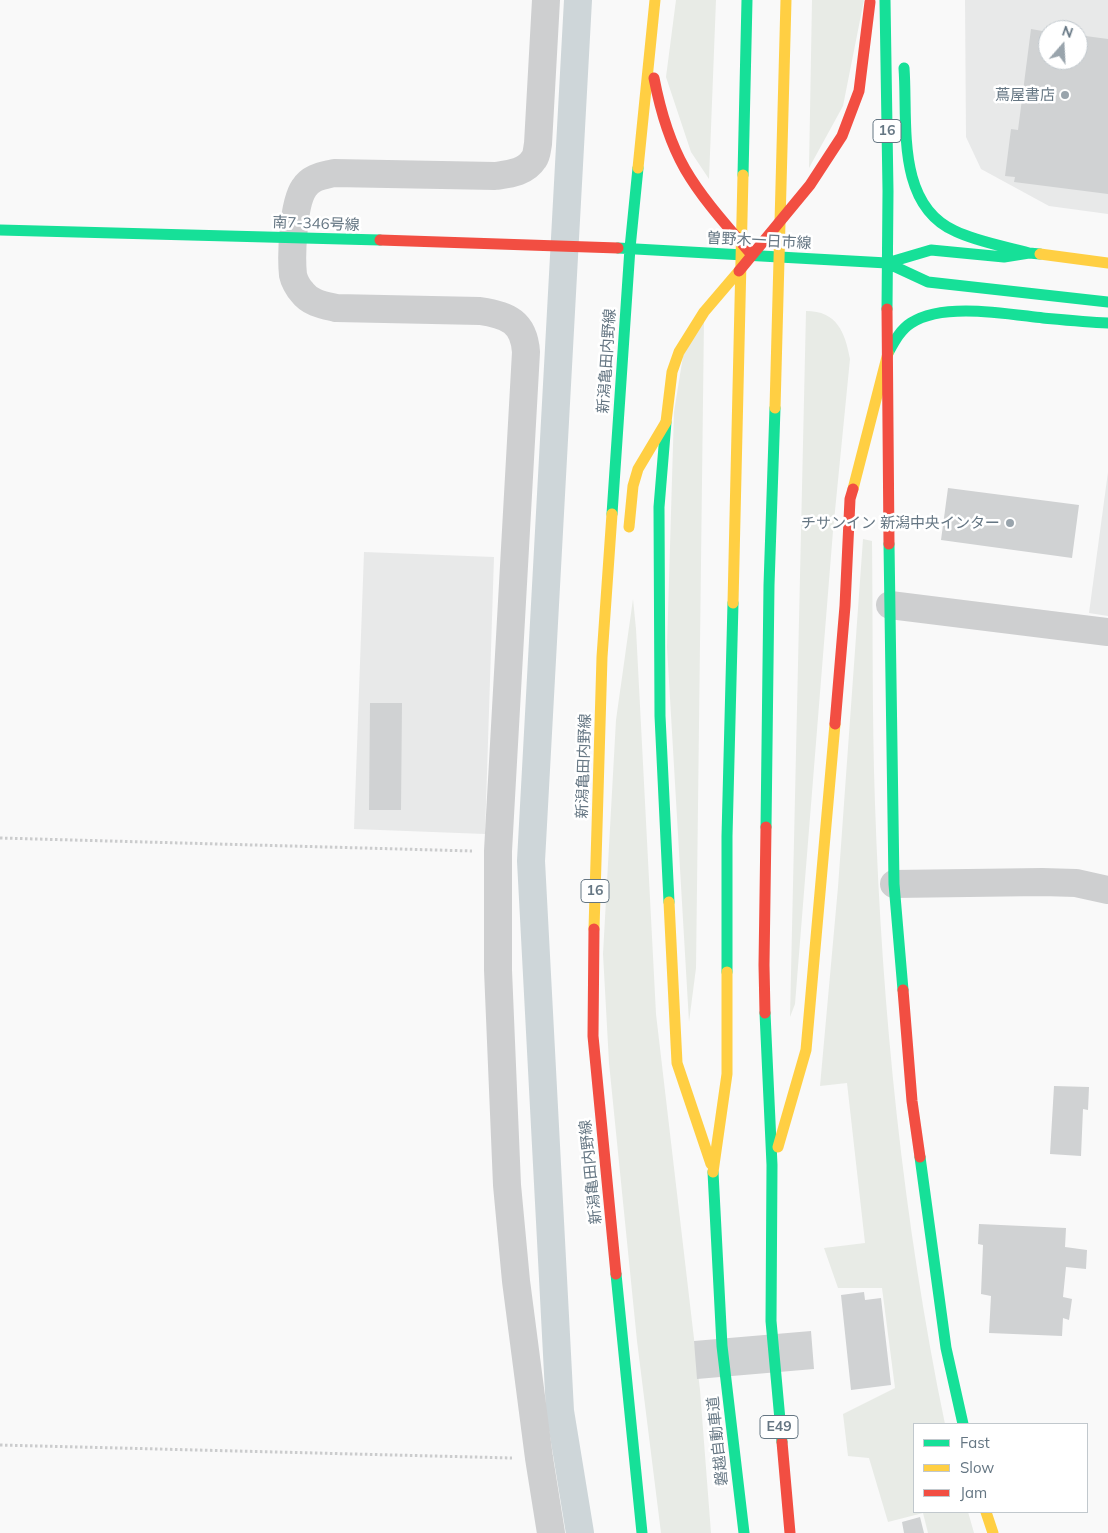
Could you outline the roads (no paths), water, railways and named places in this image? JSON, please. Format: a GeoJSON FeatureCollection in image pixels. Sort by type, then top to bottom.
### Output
{"type":"FeatureCollection","features":[{"type":"Feature","properties":{"kind":"main road","name":"新潟亀田内野線"},"geometry":{"type":"LineString","coordinates":[[642,1533],[593,1036],[595,865],[602,657],[630,248],[655,0]]}},
{"type":"Feature","properties":{"kind":"main road"},"geometry":{"type":"LineString","coordinates":[[713,1170],[727,1074],[727,836],[747,0]]}},
{"type":"Feature","properties":{"kind":"main road"},"geometry":{"type":"LineString","coordinates":[[772,1165],[766,1076],[764,965],[769,585],[786,0]]}},
{"type":"Feature","properties":{"kind":"main road"},"geometry":{"type":"LineString","coordinates":[[713,1170],[677,1063],[660,716],[659,507],[672,372],[680,352],[704,312],[810,185],[842,136],[859,91],[870,0]]}},
{"type":"Feature","properties":{"kind":"main road","name":"16"},"geometry":{"type":"LineString","coordinates":[[885,0],[891,741],[894,884],[912,1102],[946,1348],[963,1423]]}},
{"type":"Feature","properties":{"kind":"main road"},"geometry":{"type":"LineString","coordinates":[[650,50],[657,94],[668,132],[690,178],[752,255]]}},
{"type":"Feature","properties":{"kind":"main road"},"geometry":{"type":"LineString","coordinates":[[903,55],[907,149],[913,182],[921,199],[931,214],[945,226],[969,237],[1003,245],[1029,254]]}},
{"type":"Feature","properties":{"kind":"main road","name":"南7-346号線"},"geometry":{"type":"LineString","coordinates":[[0,230],[630,248]]}},
{"type":"Feature","properties":{"kind":"main road","name":"曽野木一日市線"},"geometry":{"type":"LineString","coordinates":[[630,248],[887,263],[931,250],[1004,257],[1029,254],[1108,263]]}},
{"type":"Feature","properties":{"kind":"main road","name":"曽野木一日市線"},"geometry":{"type":"LineString","coordinates":[[887,263],[928,282],[1108,302]]}},
{"type":"Feature","properties":{"kind":"main road"},"geometry":{"type":"LineString","coordinates":[[772,1165],[806,1050],[845,606],[850,499],[888,353],[896,338],[912,322],[932,315],[956,312],[982,312],[1108,323]]}},
{"type":"Feature","properties":{"kind":"main road"},"geometry":{"type":"LineString","coordinates":[[627,536],[633,486],[638,469],[666,422]]}},
{"type":"Feature","properties":{"kind":"main road"},"geometry":{"type":"LineString","coordinates":[[600,741],[617,614]]}},
{"type":"Feature","properties":{"kind":"main road","name":"E49"},"geometry":{"type":"LineString","coordinates":[[772,1165],[771,1321],[790,1533]]}},
{"type":"Feature","properties":{"kind":"main road","name":"磐越自動車道"},"geometry":{"type":"LineString","coordinates":[[713,1170],[722,1346],[742,1530]]}},
{"type":"Feature","properties":{"kind":"main road"},"geometry":{"type":"LineString","coordinates":[[986,1513],[993,1533]]}},
{"type":"Feature","properties":{"kind":"street"},"geometry":{"type":"LineString","coordinates":[[546,0],[538,144],[535,159],[525,168],[514,174],[495,176],[334,173],[314,177],[304,188],[297,203],[293,238],[293,277],[302,293],[316,304],[336,308],[480,311],[495,313],[508,318],[519,326],[525,339],[498,851],[498,970],[507,1185],[516,1281],[539,1458],[551,1533]]}},
{"type":"Feature","properties":{"kind":"street"},"geometry":{"type":"LineString","coordinates":[[890,605],[1108,632]]}},
{"type":"Feature","properties":{"kind":"street"},"geometry":{"type":"LineString","coordinates":[[894,884],[1042,882],[1076,883],[1108,890]]}},
{"type":"Feature","properties":{"kind":"waterway"},"geometry":{"type":"LineString","coordinates":[[578,0],[531,861],[560,1411],[580,1533]]}},
{"type":"Feature","properties":{"kind":"place","name":"蔦屋書店"},"geometry":{"type":"Point","coordinates":[1065,95]}},
{"type":"Feature","properties":{"kind":"place","name":"チサンイン 新潟中央インター"},"geometry":{"type":"Point","coordinates":[1010,523]}}]}
